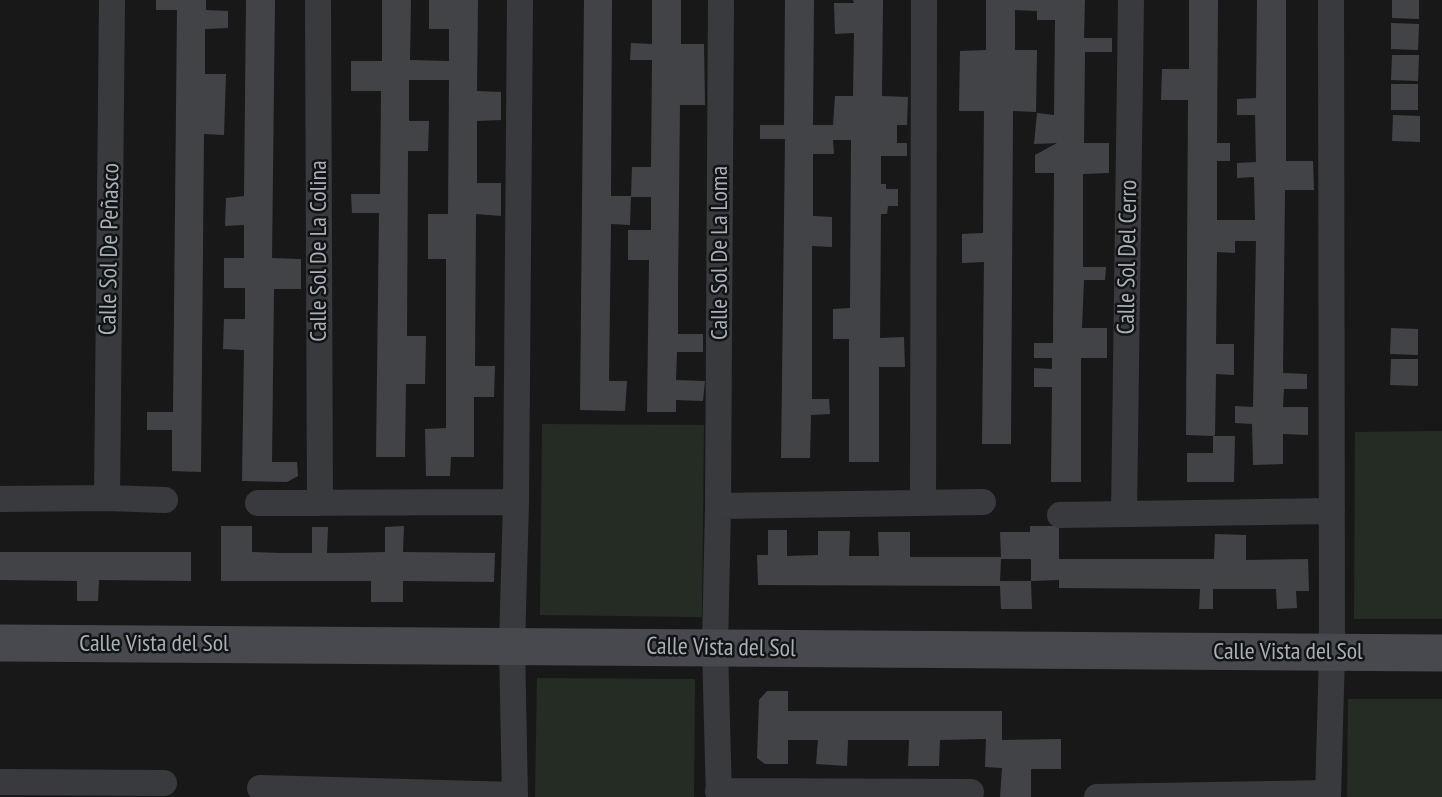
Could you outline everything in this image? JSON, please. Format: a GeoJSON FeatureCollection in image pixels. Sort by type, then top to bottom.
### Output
{"type":"FeatureCollection","features":[{"type":"Feature","properties":{"kind":"street","name":"Calle Sol De Peñasco"},"geometry":{"type":"LineString","coordinates":[[107,498],[112,0]]}},
{"type":"Feature","properties":{"kind":"street","name":"Calle Sol De La Colina"},"geometry":{"type":"LineString","coordinates":[[318,0],[320,503]]}},
{"type":"Feature","properties":{"kind":"street"},"geometry":{"type":"LineString","coordinates":[[260,788],[311,793],[515,796],[512,645],[516,502],[520,0]]}},
{"type":"Feature","properties":{"kind":"street","name":"Calle Sol De La Loma"},"geometry":{"type":"LineString","coordinates":[[719,794],[715,648],[721,0]]}},
{"type":"Feature","properties":{"kind":"street"},"geometry":{"type":"LineString","coordinates":[[923,503],[924,0]]}},
{"type":"Feature","properties":{"kind":"street","name":"Calle Sol Del Cerro"},"geometry":{"type":"LineString","coordinates":[[1124,514],[1131,0]]}},
{"type":"Feature","properties":{"kind":"street"},"geometry":{"type":"LineString","coordinates":[[1113,797],[1328,795],[1332,653],[1331,0]]}},
{"type":"Feature","properties":{"kind":"street"},"geometry":{"type":"LineString","coordinates":[[0,499],[165,500]]}},
{"type":"Feature","properties":{"kind":"street"},"geometry":{"type":"LineString","coordinates":[[258,503],[516,502]]}},
{"type":"Feature","properties":{"kind":"street"},"geometry":{"type":"LineString","coordinates":[[718,506],[983,502]]}},
{"type":"Feature","properties":{"kind":"street"},"geometry":{"type":"LineString","coordinates":[[1060,515],[1332,511]]}},
{"type":"Feature","properties":{"kind":"street","name":"Calle Vista del Sol"},"geometry":{"type":"LineString","coordinates":[[0,643],[1442,653]]}},
{"type":"Feature","properties":{"kind":"street"},"geometry":{"type":"LineString","coordinates":[[0,782],[109,790],[164,783]]}},
{"type":"Feature","properties":{"kind":"street"},"geometry":{"type":"LineString","coordinates":[[719,794],[971,792]]}},
{"type":"Feature","properties":{"kind":"shaded area"},"geometry":{"type":"Polygon","coordinates":[[[542,424],[704,425],[702,617],[540,615],[542,424]]]}},
{"type":"Feature","properties":{"kind":"shaded area"},"geometry":{"type":"Polygon","coordinates":[[[1442,431],[1442,619],[1354,619],[1355,432],[1442,431]]]}},
{"type":"Feature","properties":{"kind":"shaded area"},"geometry":{"type":"Polygon","coordinates":[[[537,678],[695,679],[694,797],[535,797],[537,678]]]}},
{"type":"Feature","properties":{"kind":"shaded area"},"geometry":{"type":"Polygon","coordinates":[[[1348,699],[1442,699],[1442,797],[1347,797],[1348,699]]]}},
{"type":"Feature","properties":{"kind":"building"},"geometry":{"type":"Polygon","coordinates":[[[156,0],[206,0],[206,10],[228,11],[228,28],[205,29],[205,74],[226,74],[224,135],[204,134],[201,472],[172,471],[172,430],[147,430],[147,412],[173,412],[177,10],[156,10],[156,0]]]}},
{"type":"Feature","properties":{"kind":"building"},"geometry":{"type":"Polygon","coordinates":[[[246,0],[275,0],[272,258],[301,259],[301,289],[274,289],[272,462],[297,462],[298,476],[287,482],[242,481],[244,350],[223,349],[224,319],[245,319],[245,288],[224,288],[224,258],[244,258],[244,225],[225,226],[226,198],[244,196],[246,0]]]}},
{"type":"Feature","properties":{"kind":"building"},"geometry":{"type":"Polygon","coordinates":[[[382,0],[411,0],[410,60],[449,61],[449,29],[429,29],[429,0],[478,0],[477,91],[501,92],[501,120],[477,121],[477,183],[501,183],[501,216],[476,214],[475,366],[495,366],[494,397],[474,397],[474,457],[451,457],[450,476],[426,476],[425,429],[446,428],[446,259],[428,259],[428,214],[448,214],[449,80],[409,80],[409,121],[429,121],[428,151],[408,151],[407,336],[426,336],[425,384],[406,384],[405,457],[376,457],[379,213],[352,213],[351,194],[380,194],[381,91],[351,91],[351,61],[382,61],[382,0]]]}},
{"type":"Feature","properties":{"kind":"building"},"geometry":{"type":"Polygon","coordinates":[[[584,0],[612,0],[611,196],[631,196],[630,225],[611,224],[609,381],[627,381],[625,411],[580,410],[584,0]]]}},
{"type":"Feature","properties":{"kind":"building"},"geometry":{"type":"Polygon","coordinates":[[[652,0],[681,0],[681,44],[704,44],[705,105],[680,105],[678,288],[678,334],[703,334],[703,352],[677,352],[676,380],[705,381],[703,401],[676,400],[676,412],[647,412],[649,260],[628,260],[628,230],[651,230],[651,197],[631,197],[632,167],[651,167],[652,60],[630,60],[631,43],[652,44],[652,0]]]}},
{"type":"Feature","properties":{"kind":"building"},"geometry":{"type":"Polygon","coordinates":[[[785,0],[814,0],[813,125],[833,125],[835,96],[853,96],[854,33],[835,34],[834,3],[883,0],[882,96],[908,97],[907,125],[897,125],[897,143],[907,143],[907,156],[881,156],[881,184],[886,184],[886,189],[898,189],[898,206],[888,206],[887,214],[881,214],[880,338],[904,337],[905,367],[879,367],[879,462],[849,462],[849,339],[833,339],[833,309],[850,308],[851,140],[833,140],[834,154],[813,154],[813,216],[832,217],[832,247],[812,246],[812,399],[829,399],[830,414],[811,415],[810,458],[781,458],[785,139],[760,139],[760,125],[784,125],[785,0]]]}},
{"type":"Feature","properties":{"kind":"building"},"geometry":{"type":"Polygon","coordinates":[[[986,0],[1085,0],[1084,38],[1112,38],[1112,52],[1085,52],[1084,143],[1109,143],[1109,173],[1083,174],[1083,267],[1106,267],[1105,280],[1084,280],[1082,328],[1107,328],[1107,358],[1081,358],[1081,482],[1051,482],[1052,387],[1034,387],[1034,368],[1052,369],[1052,358],[1034,358],[1034,343],[1053,343],[1054,173],[1035,173],[1035,155],[1057,143],[1034,144],[1037,113],[1054,115],[1055,20],[1037,20],[1037,11],[1015,10],[1015,50],[1037,50],[1036,112],[1013,111],[1011,444],[982,444],[984,262],[962,263],[962,234],[983,233],[984,111],[959,111],[960,51],[986,50],[986,0]]]}},
{"type":"Feature","properties":{"kind":"building"},"geometry":{"type":"Polygon","coordinates":[[[1189,0],[1218,0],[1217,143],[1230,143],[1230,161],[1217,161],[1217,220],[1255,220],[1254,177],[1237,178],[1237,163],[1256,162],[1255,115],[1237,115],[1237,99],[1256,98],[1257,0],[1286,0],[1286,161],[1313,161],[1314,190],[1285,190],[1283,373],[1307,374],[1307,389],[1284,389],[1283,407],[1308,407],[1308,435],[1283,434],[1283,464],[1253,465],[1252,424],[1235,423],[1235,406],[1253,407],[1256,241],[1235,241],[1235,253],[1217,252],[1216,344],[1234,344],[1234,375],[1216,374],[1215,435],[1186,435],[1188,100],[1161,100],[1162,69],[1189,69],[1189,0]]]}},
{"type":"Feature","properties":{"kind":"building"},"geometry":{"type":"Polygon","coordinates":[[[1392,0],[1419,0],[1419,19],[1392,18],[1392,0]]]}},
{"type":"Feature","properties":{"kind":"building"},"geometry":{"type":"Polygon","coordinates":[[[1391,23],[1419,24],[1418,50],[1391,49],[1391,23]]]}},
{"type":"Feature","properties":{"kind":"building"},"geometry":{"type":"Polygon","coordinates":[[[1392,55],[1419,55],[1418,81],[1391,80],[1392,55]]]}},
{"type":"Feature","properties":{"kind":"building"},"geometry":{"type":"Polygon","coordinates":[[[1391,84],[1418,84],[1418,110],[1391,110],[1391,84]]]}},
{"type":"Feature","properties":{"kind":"building"},"geometry":{"type":"Polygon","coordinates":[[[1393,115],[1420,116],[1420,142],[1392,141],[1393,115]]]}},
{"type":"Feature","properties":{"kind":"building"},"geometry":{"type":"Polygon","coordinates":[[[1391,328],[1418,329],[1418,355],[1390,354],[1391,328]]]}},
{"type":"Feature","properties":{"kind":"building"},"geometry":{"type":"Polygon","coordinates":[[[1391,359],[1418,359],[1418,386],[1390,385],[1391,359]]]}},
{"type":"Feature","properties":{"kind":"building"},"geometry":{"type":"Polygon","coordinates":[[[1213,436],[1235,436],[1234,482],[1187,482],[1187,453],[1213,453],[1213,436]]]}},
{"type":"Feature","properties":{"kind":"building"},"geometry":{"type":"Polygon","coordinates":[[[221,526],[252,526],[252,552],[281,553],[312,553],[312,527],[328,527],[327,553],[341,553],[385,552],[385,527],[404,526],[403,552],[495,553],[494,582],[403,581],[403,602],[371,602],[371,581],[221,581],[221,526]]]}},
{"type":"Feature","properties":{"kind":"building"},"geometry":{"type":"Polygon","coordinates":[[[1030,526],[1059,526],[1059,559],[1214,559],[1215,534],[1246,535],[1246,560],[1308,559],[1309,591],[1296,591],[1297,608],[1277,609],[1276,589],[1213,589],[1213,609],[1199,609],[1200,589],[1059,588],[1059,580],[1031,581],[1032,609],[1001,609],[1000,586],[758,585],[757,555],[768,555],[768,530],[787,530],[787,556],[818,555],[818,531],[850,531],[849,556],[879,556],[878,532],[910,532],[910,557],[1001,557],[1000,532],[1030,532],[1030,526]],[[1001,559],[1000,581],[1031,581],[1031,559],[1001,559]]]}},
{"type":"Feature","properties":{"kind":"building"},"geometry":{"type":"Polygon","coordinates":[[[0,552],[191,552],[191,581],[99,580],[98,601],[77,601],[77,581],[0,580],[0,552]]]}},
{"type":"Feature","properties":{"kind":"building"},"geometry":{"type":"Polygon","coordinates":[[[767,691],[788,691],[788,711],[1002,711],[1002,740],[1061,739],[1061,769],[1031,769],[1031,797],[1000,797],[1002,768],[985,767],[986,739],[940,740],[939,766],[908,766],[909,740],[848,740],[847,766],[816,764],[818,740],[788,740],[788,764],[765,764],[757,758],[759,700],[767,691]]]}}]}
